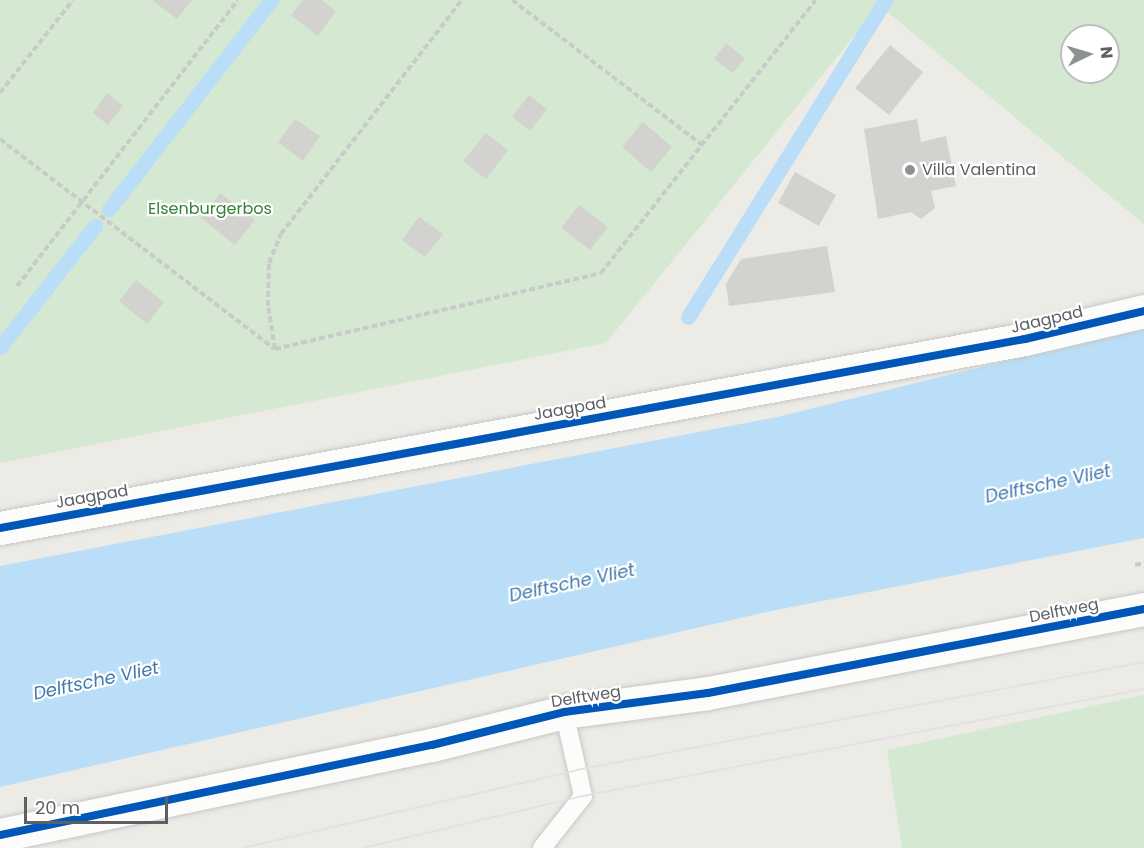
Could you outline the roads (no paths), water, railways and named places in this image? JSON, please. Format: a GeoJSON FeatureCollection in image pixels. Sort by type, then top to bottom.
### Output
{"type":"FeatureCollection","features":[{"type":"Feature","properties":{"kind":"street","name":"Jaagpad"},"geometry":{"type":"LineString","coordinates":[[0,528],[1025,339],[1144,311]]}},
{"type":"Feature","properties":{"kind":"street","name":"Delftweg"},"geometry":{"type":"LineString","coordinates":[[0,835],[363,761],[564,712],[708,693],[1144,609]]}},
{"type":"Feature","properties":{"kind":"lane"},"geometry":{"type":"LineString","coordinates":[[542,848],[583,796],[564,712]]}},
{"type":"Feature","properties":{"kind":"water","name":"Delftsche Vliet"},"geometry":{"type":"Polygon","coordinates":[[[1144,327],[1144,538],[771,611],[0,787],[0,566],[777,417],[1144,327]]]}},
{"type":"Feature","properties":{"kind":"waterway"},"geometry":{"type":"LineString","coordinates":[[109,209],[271,0]]}},
{"type":"Feature","properties":{"kind":"waterway"},"geometry":{"type":"LineString","coordinates":[[688,317],[885,0]]}},
{"type":"Feature","properties":{"kind":"waterway"},"geometry":{"type":"LineString","coordinates":[[0,347],[95,226]]}},
{"type":"Feature","properties":{"kind":"tram line"},"geometry":{"type":"LineString","coordinates":[[243,848],[577,770],[1144,662]]}},
{"type":"Feature","properties":{"kind":"tram line"},"geometry":{"type":"LineString","coordinates":[[363,848],[583,796],[1144,689]]}},
{"type":"Feature","properties":{"kind":"place","name":"Villa Valentina"},"geometry":{"type":"Point","coordinates":[910,170]}},
{"type":"Feature","properties":{"kind":"park label","name":"Elsenburgerbos"},"geometry":{"type":"Point","coordinates":[210,209]}}]}
